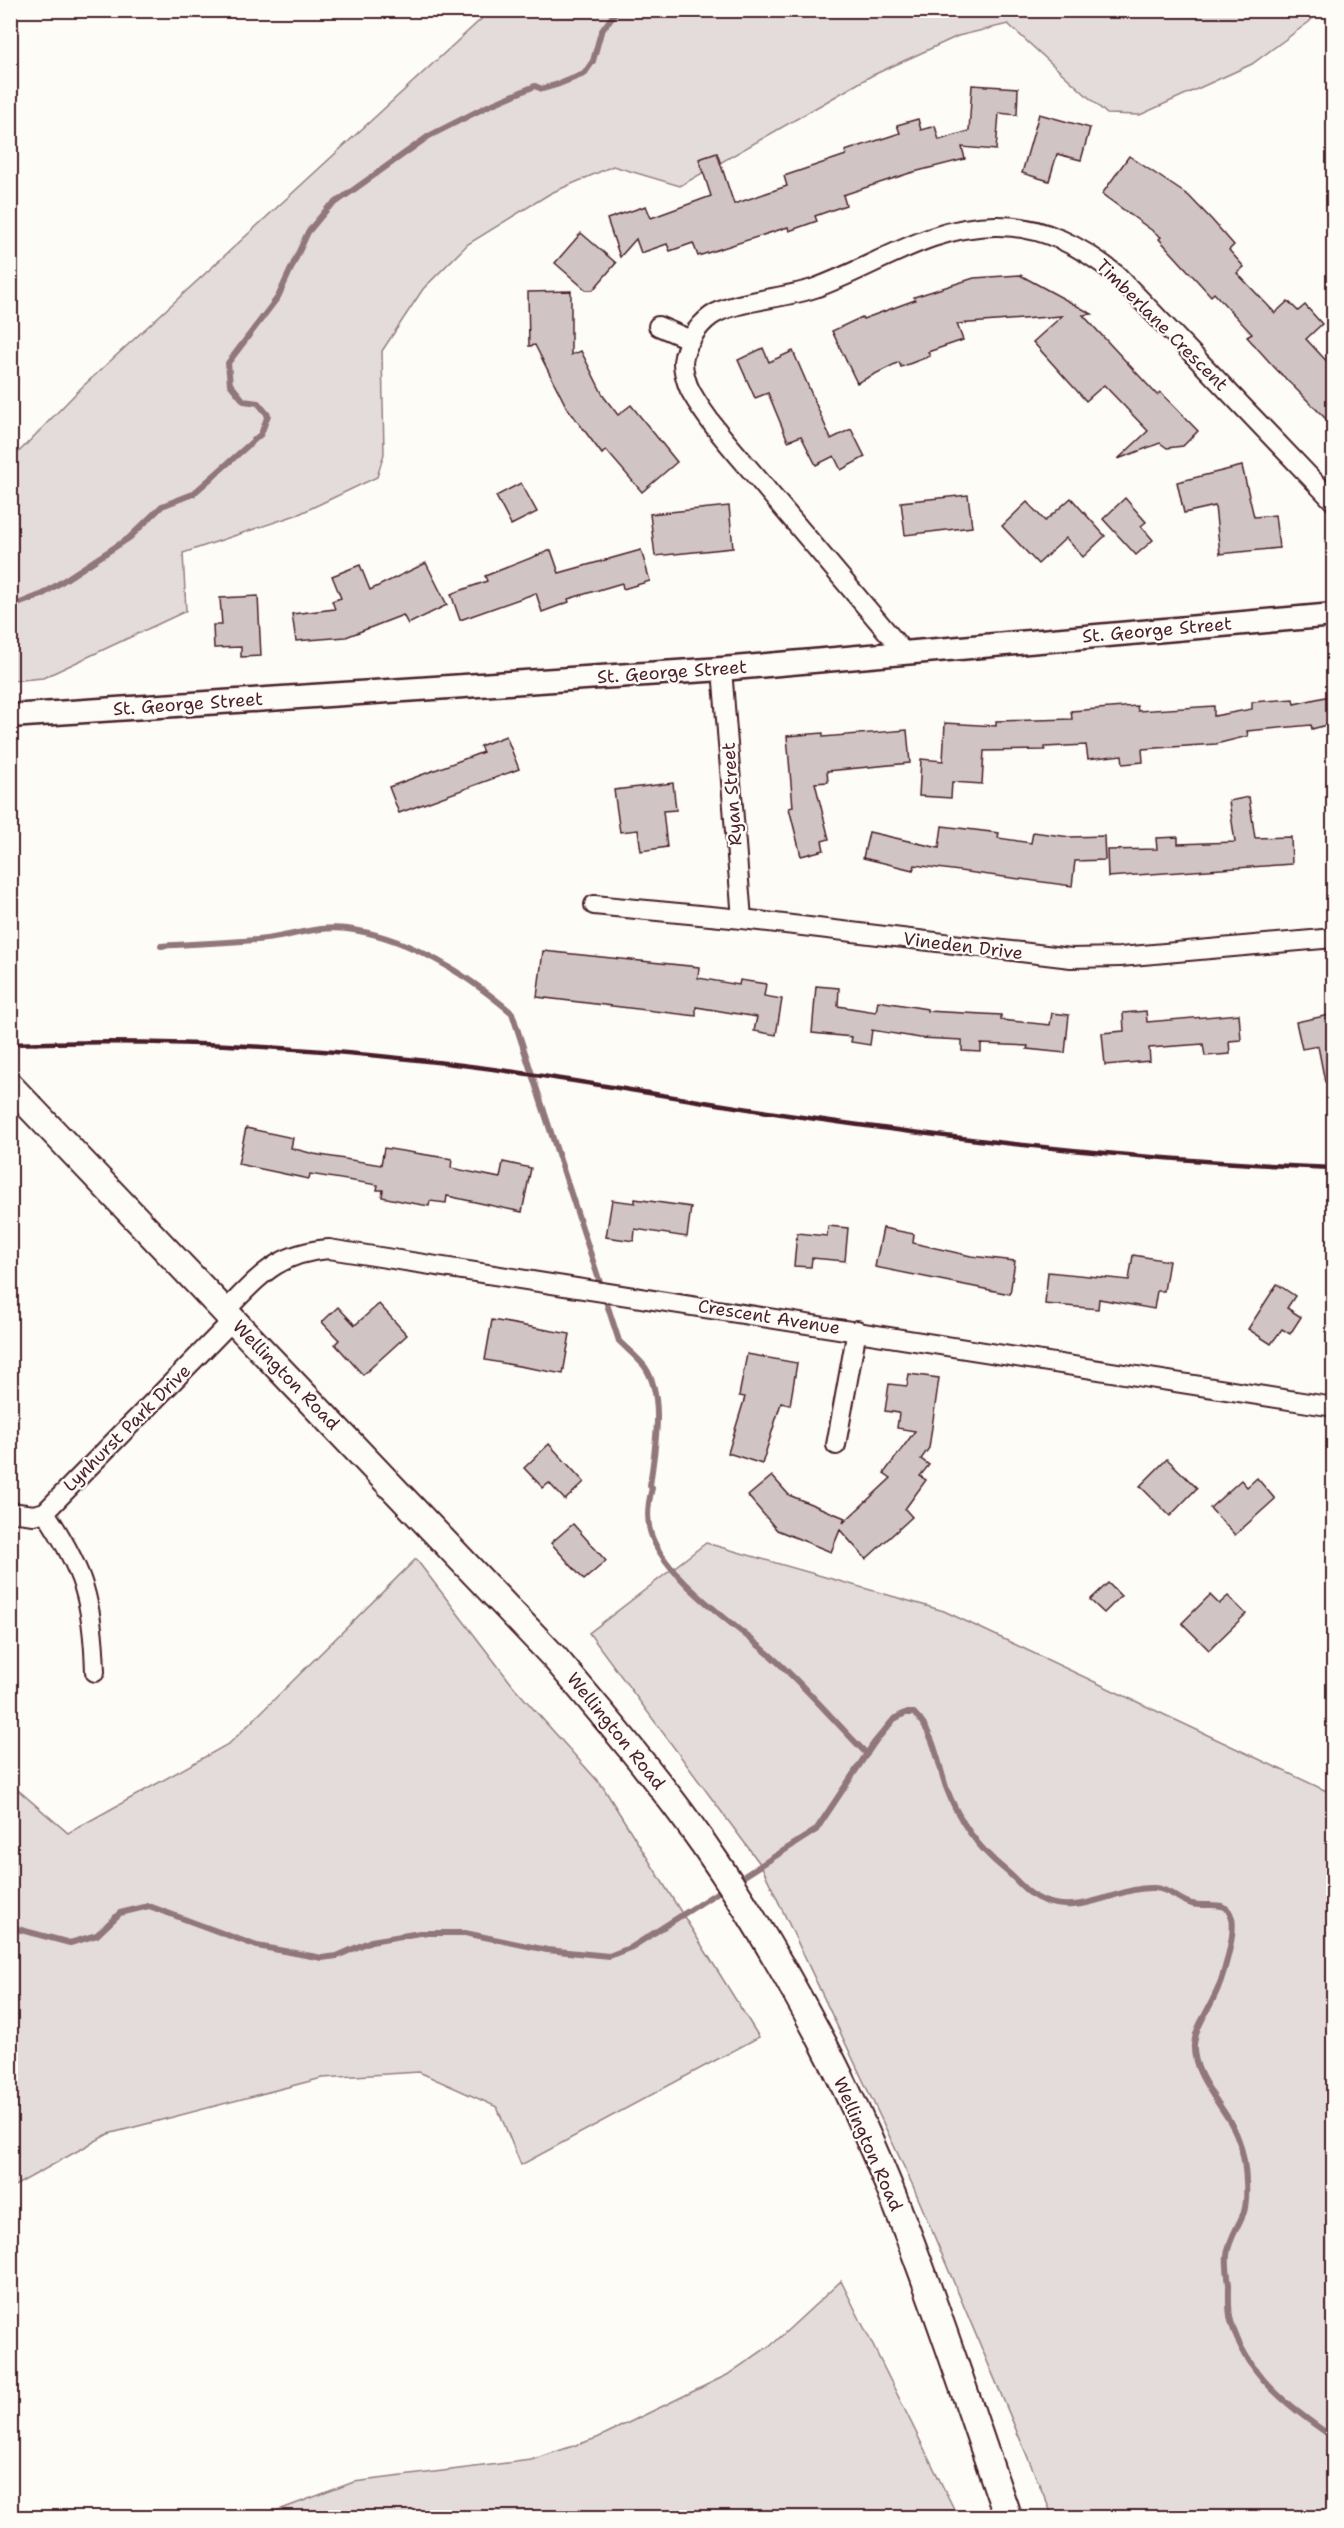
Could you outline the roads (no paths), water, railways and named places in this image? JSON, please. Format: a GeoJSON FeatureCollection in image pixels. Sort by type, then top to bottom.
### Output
{"type":"FeatureCollection","features":[{"type":"Feature","properties":{"kind":"main road","name":"Wellington Road"},"geometry":{"type":"LineString","coordinates":[[10,1086],[555,1658],[661,1786],[729,1883],[803,2005],[867,2134],[938,2318],[1008,2517]]}},
{"type":"Feature","properties":{"kind":"street","name":"Timberlane Crescent"},"geometry":{"type":"LineString","coordinates":[[904,652],[699,405],[689,389],[683,363],[691,340],[711,316],[729,309],[815,288],[927,238],[974,227],[1007,226],[1035,231],[1075,245],[1117,275],[1334,502]]}},
{"type":"Feature","properties":{"kind":"street"},"geometry":{"type":"LineString","coordinates":[[658,326],[691,340]]}},
{"type":"Feature","properties":{"kind":"street","name":"St. George Street"},"geometry":{"type":"LineString","coordinates":[[10,716],[722,669],[1334,615]]}},
{"type":"Feature","properties":{"kind":"street","name":"Ryan Street"},"geometry":{"type":"LineString","coordinates":[[722,669],[742,919]]}},
{"type":"Feature","properties":{"kind":"street","name":"Vineden Drive"},"geometry":{"type":"LineString","coordinates":[[594,905],[742,919],[1071,958],[1120,957],[1334,938]]}},
{"type":"Feature","properties":{"kind":"street","name":"Crescent Avenue"},"geometry":{"type":"LineString","coordinates":[[229,1315],[258,1278],[280,1261],[302,1251],[329,1249],[857,1330],[1334,1407]]}},
{"type":"Feature","properties":{"kind":"street","name":"Lynhurst Park Drive"},"geometry":{"type":"LineString","coordinates":[[45,1512],[229,1315]]}},
{"type":"Feature","properties":{"kind":"street"},"geometry":{"type":"LineString","coordinates":[[836,1445],[857,1330]]}},
{"type":"Feature","properties":{"kind":"street"},"geometry":{"type":"LineString","coordinates":[[10,1512],[34,1515],[45,1512],[71,1551],[87,1594],[94,1625],[95,1672]]}},
{"type":"Feature","properties":{"kind":"waterway"},"geometry":{"type":"LineString","coordinates":[[10,607],[43,594],[129,538],[162,506],[193,494],[261,434],[268,415],[258,403],[244,401],[230,384],[228,363],[278,297],[308,232],[328,208],[429,136],[488,106],[535,86],[542,89],[584,74],[593,61],[601,32],[617,10]]}},
{"type":"Feature","properties":{"kind":"waterway"},"geometry":{"type":"LineString","coordinates":[[161,946],[276,938],[326,928],[370,933],[436,959],[476,985],[512,1013],[619,1341],[645,1367],[655,1394],[657,1425],[648,1512],[652,1537],[673,1570],[688,1586],[784,1668],[867,1754]]}},
{"type":"Feature","properties":{"kind":"waterway"},"geometry":{"type":"LineString","coordinates":[[735,1882],[816,1830],[874,1743],[894,1719],[905,1713],[914,1713],[927,1730],[946,1787],[963,1821],[986,1852],[1033,1895],[1059,1905],[1073,1905],[1128,1891],[1155,1888],[1165,1890],[1192,1904],[1226,1908],[1233,1925],[1228,1958],[1217,1990],[1199,2025],[1194,2044],[1197,2066],[1235,2131],[1245,2166],[1244,2212],[1229,2244],[1227,2255],[1230,2317],[1247,2358],[1259,2374],[1301,2415],[1334,2438]]}},
{"type":"Feature","properties":{"kind":"waterway"},"geometry":{"type":"LineString","coordinates":[[10,1927],[70,1943],[97,1935],[120,1913],[149,1906],[257,1946],[322,1958],[337,1956],[371,1941],[420,1933],[465,1933],[547,1950],[609,1956],[632,1947],[726,1887]]}},
{"type":"Feature","properties":{"kind":"railway"},"geometry":{"type":"LineString","coordinates":[[10,1044],[112,1042],[214,1044],[367,1055],[465,1065],[795,1116],[996,1142],[1198,1161],[1334,1168]]}}]}
